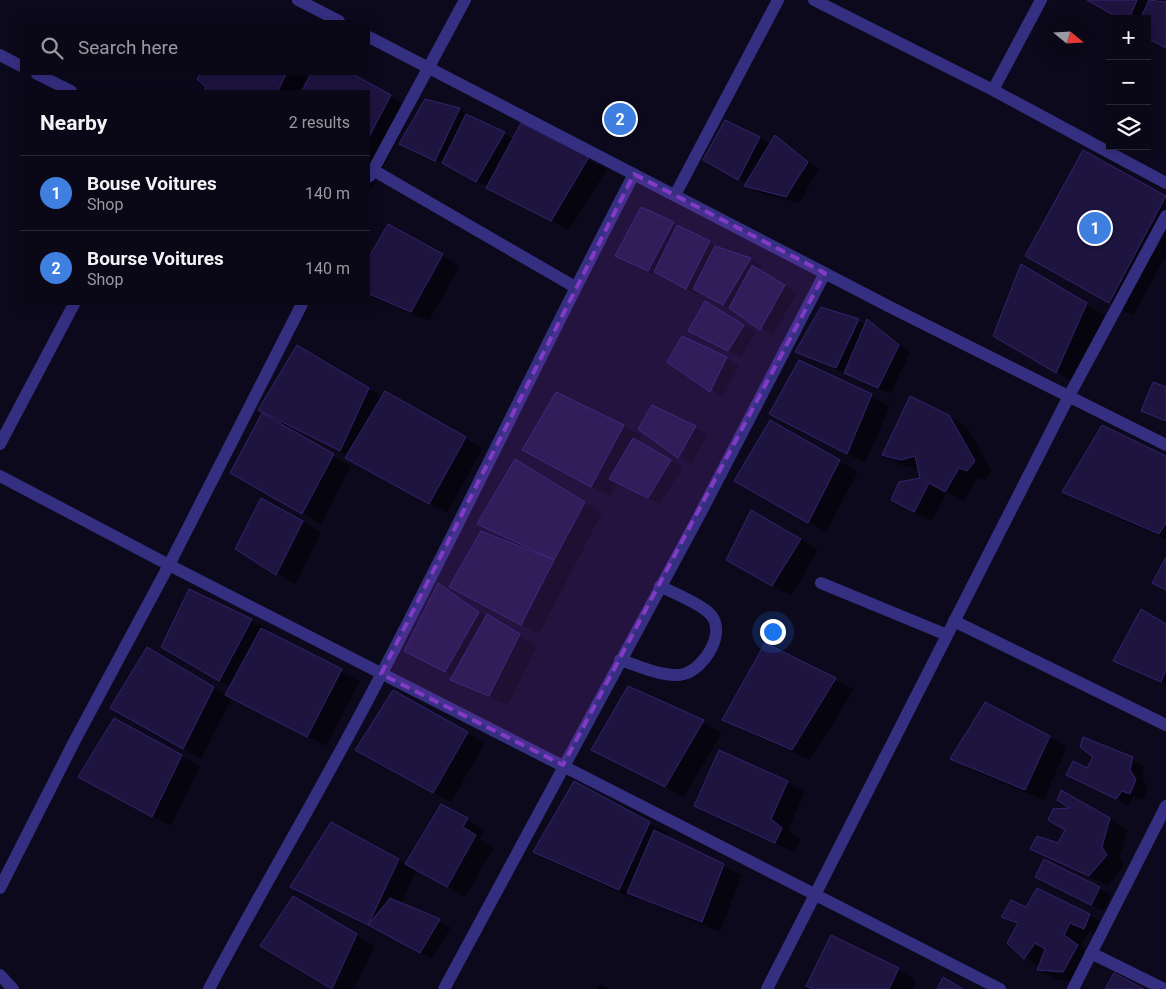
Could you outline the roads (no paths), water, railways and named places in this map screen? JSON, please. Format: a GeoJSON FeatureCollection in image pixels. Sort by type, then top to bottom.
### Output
{"type":"FeatureCollection","features":[{"type":"Feature","properties":{"kind":"street"},"geometry":{"type":"LineString","coordinates":[[298,0],[337,20]]}},
{"type":"Feature","properties":{"kind":"street"},"geometry":{"type":"LineString","coordinates":[[465,0],[371,174],[575,287]]}},
{"type":"Feature","properties":{"kind":"street"},"geometry":{"type":"LineString","coordinates":[[675,195],[778,0]]}},
{"type":"Feature","properties":{"kind":"street"},"geometry":{"type":"LineString","coordinates":[[814,0],[993,90],[1166,183]]}},
{"type":"Feature","properties":{"kind":"street"},"geometry":{"type":"LineString","coordinates":[[993,90],[1041,0]]}},
{"type":"Feature","properties":{"kind":"street"},"geometry":{"type":"LineString","coordinates":[[370,38],[825,273],[1166,445]]}},
{"type":"Feature","properties":{"kind":"street"},"geometry":{"type":"LineString","coordinates":[[0,55],[20,65]]}},
{"type":"Feature","properties":{"kind":"street"},"geometry":{"type":"LineString","coordinates":[[39,75],[69,90]]}},
{"type":"Feature","properties":{"kind":"street"},"geometry":{"type":"LineString","coordinates":[[209,989],[265,882],[381,674],[575,287],[634,174]]}},
{"type":"Feature","properties":{"kind":"street"},"geometry":{"type":"LineString","coordinates":[[767,989],[1069,396],[1166,216]]}},
{"type":"Feature","properties":{"kind":"street"},"geometry":{"type":"LineString","coordinates":[[444,989],[825,273]]}},
{"type":"Feature","properties":{"kind":"street"},"geometry":{"type":"LineString","coordinates":[[0,444],[73,305]]}},
{"type":"Feature","properties":{"kind":"street"},"geometry":{"type":"LineString","coordinates":[[0,888],[74,742],[169,565],[301,305]]}},
{"type":"Feature","properties":{"kind":"street"},"geometry":{"type":"LineString","coordinates":[[0,476],[381,674],[1000,989]]}},
{"type":"Feature","properties":{"kind":"street"},"geometry":{"type":"LineString","coordinates":[[821,583],[947,635]]}},
{"type":"Feature","properties":{"kind":"street"},"geometry":{"type":"LineString","coordinates":[[620,660],[668,674],[683,674],[696,667],[711,650],[716,636],[715,624],[708,613],[660,586]]}},
{"type":"Feature","properties":{"kind":"street"},"geometry":{"type":"LineString","coordinates":[[954,621],[1166,725]]}},
{"type":"Feature","properties":{"kind":"street"},"geometry":{"type":"LineString","coordinates":[[1073,989],[1166,806]]}},
{"type":"Feature","properties":{"kind":"street"},"geometry":{"type":"LineString","coordinates":[[1091,953],[1164,989]]}},
{"type":"Feature","properties":{"kind":"street"},"geometry":{"type":"LineString","coordinates":[[0,975],[13,989]]}},
{"type":"Feature","properties":{"kind":"place","name":"Bourse Voitures"},"geometry":{"type":"Point","coordinates":[620,119]}},
{"type":"Feature","properties":{"kind":"place","name":"Bouse Voitures"},"geometry":{"type":"Point","coordinates":[1095,228]}}]}
